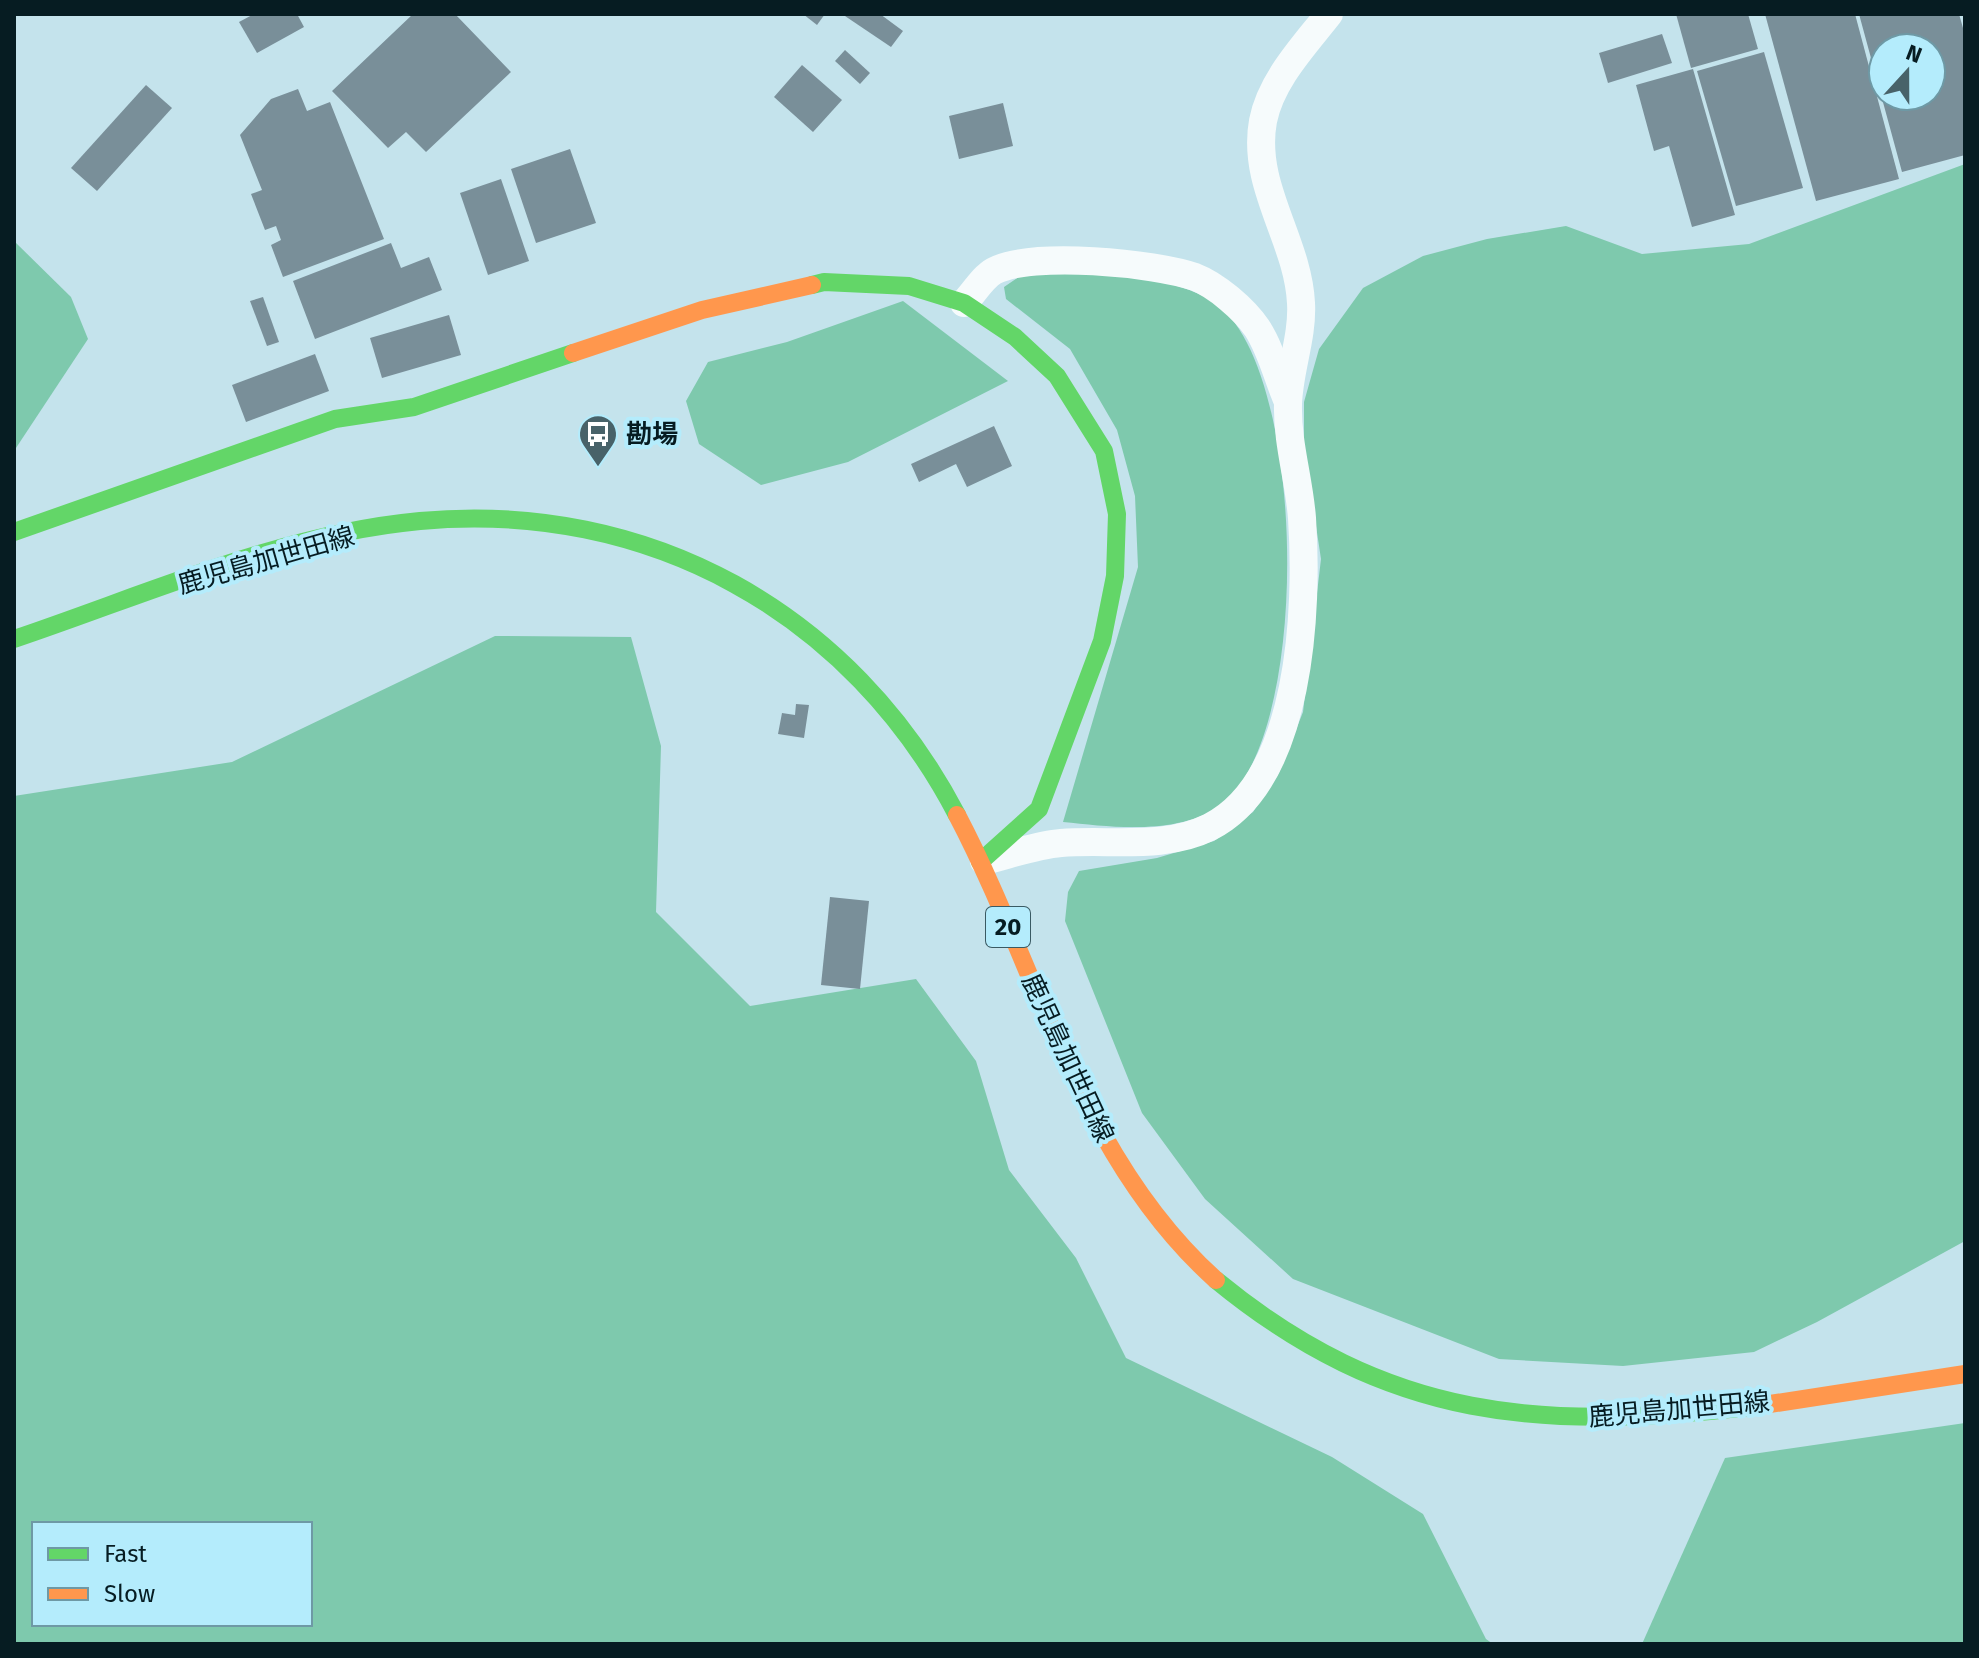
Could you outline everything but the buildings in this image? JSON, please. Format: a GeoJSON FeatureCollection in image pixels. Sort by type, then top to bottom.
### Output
{"type":"FeatureCollection","features":[{"type":"Feature","properties":{"kind":"main road"},"geometry":{"type":"LineString","coordinates":[[14,532],[335,419],[414,407],[702,310],[824,282],[909,286],[964,303],[1015,337],[1057,376],[1104,451],[1117,514],[1115,576],[1102,641],[1039,809],[980,862]]}},
{"type":"Feature","properties":{"kind":"main road","name":"鹿児島加世田線"},"geometry":{"type":"LineString","coordinates":[[14,639],[320,538],[416,522],[520,517],[601,528],[693,558],[731,578],[791,617],[837,655],[880,701],[917,748],[951,802],[1080,1093],[1123,1173],[1158,1221],[1194,1259],[1255,1312],[1325,1356],[1411,1393],[1490,1413],[1632,1417],[1718,1409],[1965,1374]]}},
{"type":"Feature","properties":{"kind":"street"},"geometry":{"type":"LineString","coordinates":[[980,862],[1059,843],[1129,843],[1172,838],[1210,826],[1247,797],[1264,772],[1282,732],[1294,685],[1305,564],[1288,402],[1299,339],[1301,301],[1285,237],[1265,180],[1261,154],[1264,120],[1275,90],[1291,62],[1329,14]]}},
{"type":"Feature","properties":{"kind":"street"},"geometry":{"type":"LineString","coordinates":[[964,303],[994,272],[1039,263],[1082,261],[1153,265],[1198,278],[1224,295],[1257,328],[1288,402]]}},
{"type":"Feature","properties":{"kind":"green space"},"geometry":{"type":"Polygon","coordinates":[[[1965,164],[1965,1241],[1817,1322],[1754,1352],[1623,1366],[1499,1359],[1293,1279],[1205,1199],[1142,1113],[1065,921],[1068,892],[1079,871],[1157,858],[1214,841],[1253,812],[1279,773],[1303,712],[1321,559],[1304,446],[1304,402],[1319,349],[1363,288],[1423,256],[1487,239],[1566,226],[1642,254],[1749,244],[1965,164]]]}},
{"type":"Feature","properties":{"kind":"green space"},"geometry":{"type":"Polygon","coordinates":[[[14,241],[71,297],[88,339],[14,451],[14,241]]]}},
{"type":"Feature","properties":{"kind":"green space"},"geometry":{"type":"Polygon","coordinates":[[[1082,272],[1164,283],[1211,300],[1243,336],[1267,395],[1281,469],[1287,552],[1284,635],[1271,710],[1249,770],[1217,808],[1200,817],[1162,826],[1121,827],[1063,822],[1138,567],[1135,496],[1117,430],[1070,349],[1006,299],[1004,287],[1020,276],[1082,272]]]}},
{"type":"Feature","properties":{"kind":"green space"},"geometry":{"type":"Polygon","coordinates":[[[903,301],[1008,381],[848,462],[761,485],[699,444],[686,401],[708,362],[787,342],[903,301]]]}},
{"type":"Feature","properties":{"kind":"green space"},"geometry":{"type":"Polygon","coordinates":[[[495,636],[631,637],[661,746],[656,912],[750,1006],[916,979],[976,1061],[1009,1170],[1076,1258],[1126,1358],[1332,1457],[1423,1514],[1486,1639],[1493,1644],[14,1644],[14,796],[232,762],[495,636]]]}},
{"type":"Feature","properties":{"kind":"green space"},"geometry":{"type":"Polygon","coordinates":[[[1965,1423],[1965,1644],[1642,1644],[1725,1458],[1965,1423]]]}},
{"type":"Feature","properties":{"kind":"traffic: fast"},"geometry":{"type":"LineString","coordinates":[[812,285],[824,282],[909,286],[964,303],[1015,337],[1057,376],[1104,451],[1117,514],[1115,576],[1102,641],[1039,809],[980,862]]}},
{"type":"Feature","properties":{"kind":"traffic: fast"},"geometry":{"type":"LineString","coordinates":[[14,532],[335,419],[414,407],[573,353]]}},
{"type":"Feature","properties":{"kind":"traffic: fast"},"geometry":{"type":"LineString","coordinates":[[14,639],[265,552],[368,528],[420,521],[504,519],[585,530],[662,551],[734,584],[801,627],[860,680],[913,743],[957,815]]}},
{"type":"Feature","properties":{"kind":"traffic: fast"},"geometry":{"type":"LineString","coordinates":[[1216,1280],[1280,1327],[1343,1363],[1407,1389],[1471,1406],[1537,1415],[1607,1417],[1757,1406]]}},
{"type":"Feature","properties":{"kind":"traffic: slow"},"geometry":{"type":"LineString","coordinates":[[573,353],[702,310],[812,285]]}},
{"type":"Feature","properties":{"kind":"traffic: slow"},"geometry":{"type":"LineString","coordinates":[[957,815],[1095,1120],[1129,1177],[1169,1231],[1216,1280]]}},
{"type":"Feature","properties":{"kind":"traffic: slow"},"geometry":{"type":"LineString","coordinates":[[1757,1406],[1965,1374]]}},
{"type":"Feature","properties":{"kind":"place","name":"勘場"},"geometry":{"type":"Point","coordinates":[598,468]}}]}
